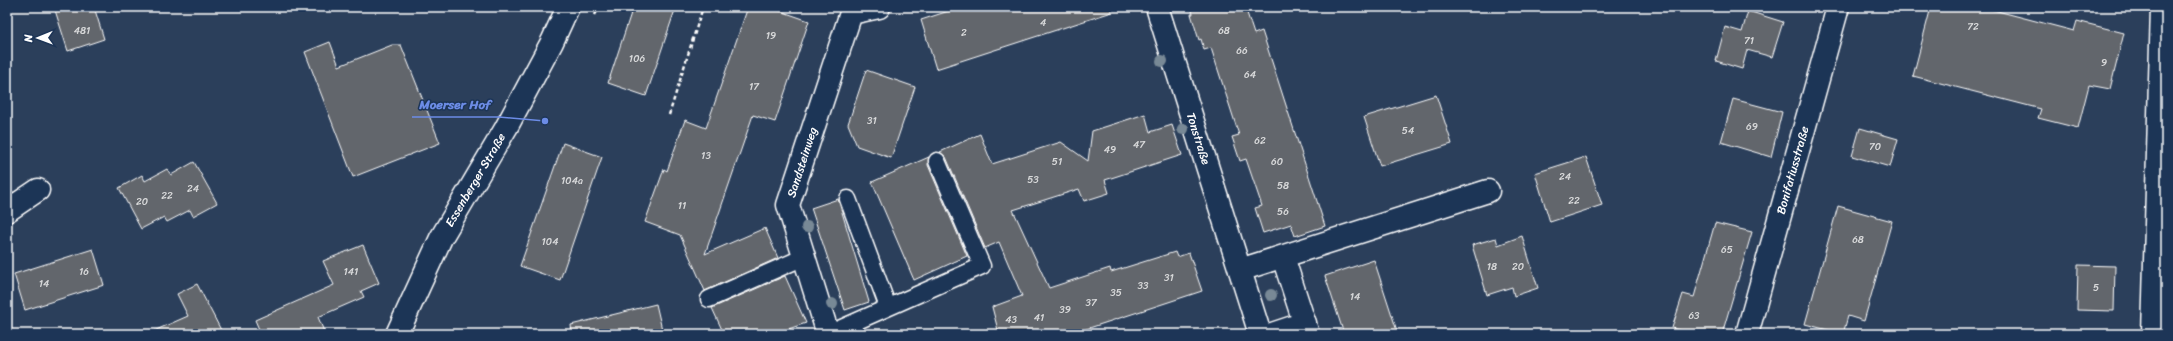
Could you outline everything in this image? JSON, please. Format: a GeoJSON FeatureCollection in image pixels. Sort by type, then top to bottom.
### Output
{"type":"FeatureCollection","features":[{"type":"Feature","properties":{"kind":"street","name":"Essenberger Straße"},"geometry":{"type":"LineString","coordinates":[[397,334],[441,238],[506,128],[552,42],[568,7]]}},
{"type":"Feature","properties":{"kind":"street","name":"Sandsteinweg"},"geometry":{"type":"LineString","coordinates":[[828,334],[788,205],[851,13],[879,7]]}},
{"type":"Feature","properties":{"kind":"street","name":"Tonstraße"},"geometry":{"type":"LineString","coordinates":[[1157,7],[1260,334]]}},
{"type":"Feature","properties":{"kind":"street","name":"Bonifatiusstraße"},"geometry":{"type":"LineString","coordinates":[[1747,334],[1838,7]]}},
{"type":"Feature","properties":{"kind":"street"},"geometry":{"type":"LineString","coordinates":[[2158,332],[2162,7]]}},
{"type":"Feature","properties":{"kind":"street"},"geometry":{"type":"LineString","coordinates":[[7,211],[38,190]]}},
{"type":"Feature","properties":{"kind":"street"},"geometry":{"type":"LineString","coordinates":[[1240,270],[1488,192]]}},
{"type":"Feature","properties":{"kind":"street"},"geometry":{"type":"LineString","coordinates":[[1272,334],[1306,329],[1283,257]]}},
{"type":"Feature","properties":{"kind":"lane"},"geometry":{"type":"LineString","coordinates":[[828,334],[982,266],[937,161]]}},
{"type":"Feature","properties":{"kind":"lane"},"geometry":{"type":"LineString","coordinates":[[848,199],[888,307]]}},
{"type":"Feature","properties":{"kind":"lane"},"geometry":{"type":"LineString","coordinates":[[709,299],[804,257]]}},
{"type":"Feature","properties":{"kind":"path"},"geometry":{"type":"LineString","coordinates":[[669,115],[704,7]]}},
{"type":"Feature","properties":{"kind":"building"},"geometry":{"type":"Polygon","coordinates":[[[54,7],[94,7],[104,39],[68,51],[54,7]]]}},
{"type":"Feature","properties":{"kind":"building"},"geometry":{"type":"Polygon","coordinates":[[[633,7],[676,7],[646,96],[608,83],[633,7]]]}},
{"type":"Feature","properties":{"kind":"building"},"geometry":{"type":"Polygon","coordinates":[[[748,7],[769,7],[809,21],[775,122],[753,115],[705,254],[765,228],[778,258],[705,291],[680,235],[645,222],[664,169],[667,171],[685,120],[706,128],[748,7]]]}},
{"type":"Feature","properties":{"kind":"building"},"geometry":{"type":"Polygon","coordinates":[[[961,7],[1112,7],[1112,12],[936,69],[921,20],[961,7]]]}},
{"type":"Feature","properties":{"kind":"building"},"geometry":{"type":"Polygon","coordinates":[[[1191,7],[1245,7],[1254,34],[1262,31],[1325,226],[1295,236],[1291,224],[1263,233],[1255,208],[1262,206],[1246,159],[1240,161],[1232,137],[1239,135],[1211,48],[1204,50],[1201,39],[1199,40],[1191,14],[1193,14],[1191,7]]]}},
{"type":"Feature","properties":{"kind":"building"},"geometry":{"type":"Polygon","coordinates":[[[1931,7],[1982,7],[2074,31],[2077,21],[2124,33],[2110,89],[2089,85],[2078,128],[2038,118],[2041,109],[1913,76],[1931,7]]]}},
{"type":"Feature","properties":{"kind":"building"},"geometry":{"type":"Polygon","coordinates":[[[1748,11],[1783,22],[1772,57],[1747,50],[1742,69],[1716,61],[1725,27],[1742,32],[1748,11]]]}},
{"type":"Feature","properties":{"kind":"building"},"geometry":{"type":"Polygon","coordinates":[[[330,42],[339,66],[392,45],[401,45],[440,143],[353,177],[305,52],[330,42]]]}},
{"type":"Feature","properties":{"kind":"building"},"geometry":{"type":"Polygon","coordinates":[[[866,70],[915,87],[891,158],[857,146],[848,124],[866,70]]]}},
{"type":"Feature","properties":{"kind":"building"},"geometry":{"type":"Polygon","coordinates":[[[1436,95],[1452,144],[1380,166],[1364,117],[1436,95]]]}},
{"type":"Feature","properties":{"kind":"building"},"geometry":{"type":"Polygon","coordinates":[[[1733,99],[1782,112],[1771,157],[1721,142],[1733,99]]]}},
{"type":"Feature","properties":{"kind":"building"},"geometry":{"type":"Polygon","coordinates":[[[1145,114],[1150,132],[1172,125],[1182,155],[1105,180],[1109,193],[1084,201],[1079,189],[1013,210],[1049,288],[1110,268],[1111,272],[1175,252],[1177,257],[1189,253],[1202,291],[1071,334],[999,334],[992,307],[1022,296],[999,242],[985,248],[946,157],[940,152],[980,134],[992,164],[1061,142],[1088,161],[1092,131],[1145,114]]]}},
{"type":"Feature","properties":{"kind":"building"},"geometry":{"type":"Polygon","coordinates":[[[1860,128],[1898,139],[1890,167],[1852,156],[1860,128]]]}},
{"type":"Feature","properties":{"kind":"building"},"geometry":{"type":"Polygon","coordinates":[[[563,143],[602,157],[560,280],[520,266],[563,143]]]}},
{"type":"Feature","properties":{"kind":"building"},"geometry":{"type":"Polygon","coordinates":[[[929,157],[928,165],[967,256],[914,280],[872,182],[929,157]]]}},
{"type":"Feature","properties":{"kind":"building"},"geometry":{"type":"Polygon","coordinates":[[[1586,157],[1602,205],[1550,222],[1535,173],[1586,157]]]}},
{"type":"Feature","properties":{"kind":"building"},"geometry":{"type":"Polygon","coordinates":[[[194,162],[217,203],[193,216],[190,210],[167,222],[164,217],[141,229],[119,188],[142,175],[145,181],[167,169],[171,175],[194,162]]]}},
{"type":"Feature","properties":{"kind":"building"},"geometry":{"type":"Polygon","coordinates":[[[838,199],[869,302],[845,310],[811,208],[838,199]]]}},
{"type":"Feature","properties":{"kind":"building"},"geometry":{"type":"Polygon","coordinates":[[[1838,206],[1892,221],[1864,321],[1848,316],[1843,334],[1805,324],[1838,206]]]}},
{"type":"Feature","properties":{"kind":"building"},"geometry":{"type":"Polygon","coordinates":[[[1715,223],[1752,232],[1722,334],[1692,334],[1672,328],[1683,294],[1694,297],[1715,223]]]}},
{"type":"Feature","properties":{"kind":"building"},"geometry":{"type":"Polygon","coordinates":[[[1522,236],[1538,288],[1514,296],[1512,287],[1487,295],[1472,245],[1496,238],[1498,245],[1522,236]]]}},
{"type":"Feature","properties":{"kind":"building"},"geometry":{"type":"Polygon","coordinates":[[[363,245],[379,283],[361,291],[364,297],[318,317],[325,334],[261,334],[255,320],[334,285],[323,261],[363,245]]]}},
{"type":"Feature","properties":{"kind":"building"},"geometry":{"type":"Polygon","coordinates":[[[93,249],[104,285],[25,310],[14,274],[93,249]]]}},
{"type":"Feature","properties":{"kind":"building"},"geometry":{"type":"Polygon","coordinates":[[[1374,260],[1398,334],[1344,334],[1325,276],[1374,260]]]}},
{"type":"Feature","properties":{"kind":"building"},"geometry":{"type":"Polygon","coordinates":[[[2078,265],[2115,266],[2114,311],[2077,310],[2078,265]]]}},
{"type":"Feature","properties":{"kind":"building"},"geometry":{"type":"Polygon","coordinates":[[[785,276],[806,323],[774,334],[724,334],[712,308],[785,276]]]}},
{"type":"Feature","properties":{"kind":"building"},"geometry":{"type":"Polygon","coordinates":[[[197,284],[223,334],[147,334],[188,316],[177,294],[197,284]]]}},
{"type":"Feature","properties":{"kind":"building"},"geometry":{"type":"Polygon","coordinates":[[[656,304],[663,334],[572,334],[571,325],[656,304]]]}},
{"type":"Feature","properties":{"kind":"place","name":"Moerser Hof"},"geometry":{"type":"Point","coordinates":[545,121]}}]}
